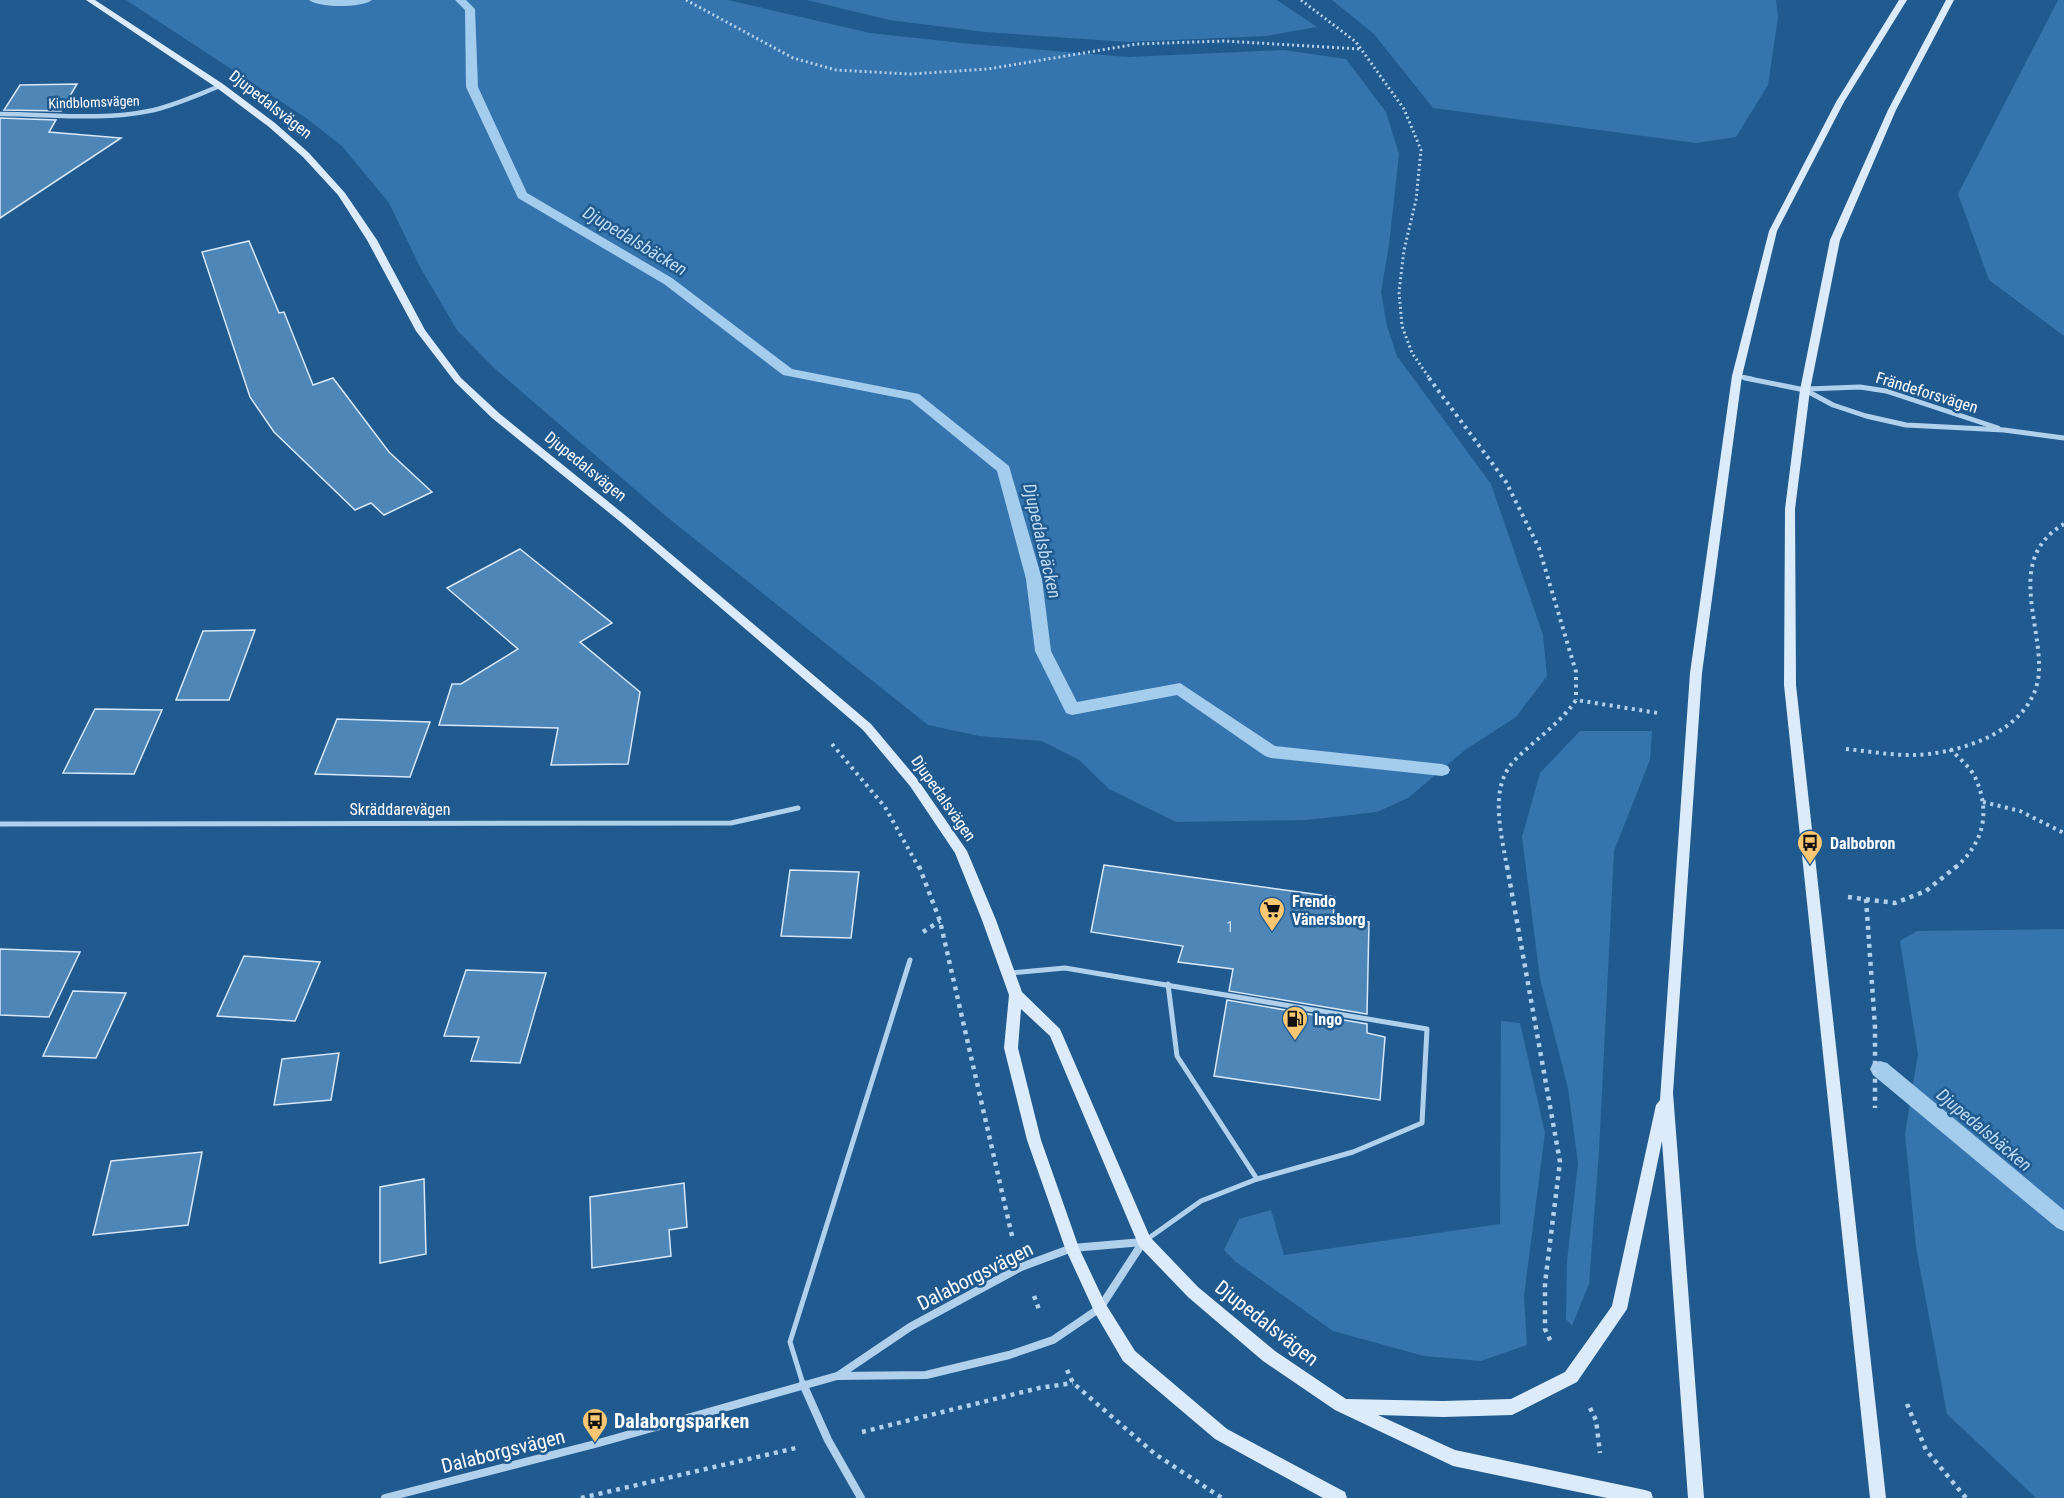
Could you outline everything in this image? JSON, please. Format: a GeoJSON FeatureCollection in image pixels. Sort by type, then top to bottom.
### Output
{"type":"FeatureCollection","features":[{"type":"Feature","properties":{"kind":"main road","name":"Djupedalsvägen"},"geometry":{"type":"LineString","coordinates":[[90,0],[220,86],[272,124],[306,155],[341,193],[372,240],[421,331],[459,380],[496,416],[627,522],[867,727],[914,783],[961,851],[1016,995],[1054,1033],[1144,1242],[1193,1292],[1260,1348],[1341,1406],[1453,1458],[1645,1498]]}},
{"type":"Feature","properties":{"kind":"main road"},"geometry":{"type":"LineString","coordinates":[[1341,1406],[1443,1409],[1512,1407],[1571,1377],[1619,1309],[1666,1093],[1696,673],[1737,376],[1773,231],[1840,102],[1903,0]]}},
{"type":"Feature","properties":{"kind":"main road"},"geometry":{"type":"LineString","coordinates":[[1878,1498],[1790,685],[1790,509],[1805,390],[1835,240],[1892,110],[1950,0]]}},
{"type":"Feature","properties":{"kind":"main road","name":"Djupedalsvägen"},"geometry":{"type":"LineString","coordinates":[[1016,995],[1011,1048],[1034,1140],[1072,1248],[1100,1308],[1129,1356],[1221,1434],[1340,1498]]}},
{"type":"Feature","properties":{"kind":"main road"},"geometry":{"type":"LineString","coordinates":[[1666,1093],[1696,1498]]}},
{"type":"Feature","properties":{"kind":"street","name":"Kindblomsvägen"},"geometry":{"type":"LineString","coordinates":[[0,114],[96,116],[137,113],[170,106],[220,86]]}},
{"type":"Feature","properties":{"kind":"street","name":"Frändeforsvägen"},"geometry":{"type":"LineString","coordinates":[[1737,376],[1805,390],[1860,387],[1887,391],[2004,430]]}},
{"type":"Feature","properties":{"kind":"street","name":"Frändeforsvägen"},"geometry":{"type":"LineString","coordinates":[[1805,390],[1833,405],[1866,416],[1906,425],[2004,430],[2064,438]]}},
{"type":"Feature","properties":{"kind":"street","name":"Skräddarevägen"},"geometry":{"type":"LineString","coordinates":[[0,824],[731,823],[798,808]]}},
{"type":"Feature","properties":{"kind":"street","name":"Dalaborgsvägen"},"geometry":{"type":"LineString","coordinates":[[837,1376],[910,1327],[1021,1267],[1072,1248],[1144,1242]]}},
{"type":"Feature","properties":{"kind":"street","name":"Dalaborgsvägen"},"geometry":{"type":"LineString","coordinates":[[386,1498],[595,1444],[803,1384],[837,1376],[926,1375],[1009,1355],[1053,1341],[1100,1308],[1144,1242]]}},
{"type":"Feature","properties":{"kind":"street"},"geometry":{"type":"LineString","coordinates":[[803,1384],[828,1440],[861,1498]]}},
{"type":"Feature","properties":{"kind":"lane"},"geometry":{"type":"LineString","coordinates":[[803,1384],[790,1342],[910,960]]}},
{"type":"Feature","properties":{"kind":"lane"},"geometry":{"type":"LineString","coordinates":[[1007,973],[1065,968],[1428,1029],[1422,1123],[1353,1152],[1257,1179],[1201,1201],[1144,1242]]}},
{"type":"Feature","properties":{"kind":"lane"},"geometry":{"type":"LineString","coordinates":[[1168,984],[1177,1056],[1257,1179]]}},
{"type":"Feature","properties":{"kind":"path"},"geometry":{"type":"LineString","coordinates":[[686,0],[793,58],[836,70],[910,74],[988,69],[1137,44],[1224,41],[1361,49]]}},
{"type":"Feature","properties":{"kind":"path"},"geometry":{"type":"LineString","coordinates":[[1301,0],[1356,42],[1404,109],[1420,150],[1416,200],[1404,250],[1399,292],[1402,326],[1418,361],[1506,482],[1539,548],[1576,672],[1576,700],[1565,716],[1512,763],[1501,786],[1498,815],[1560,1162],[1545,1283],[1545,1329],[1596,1420],[1605,1488]]}},
{"type":"Feature","properties":{"kind":"path"},"geometry":{"type":"LineString","coordinates":[[1846,749],[1912,755],[1950,749],[1980,740],[2007,727],[2023,710],[2036,689],[2038,664],[2029,605],[2031,566],[2042,542],[2053,529],[2064,524]]}},
{"type":"Feature","properties":{"kind":"path"},"geometry":{"type":"LineString","coordinates":[[1576,700],[1659,714]]}},
{"type":"Feature","properties":{"kind":"path"},"geometry":{"type":"LineString","coordinates":[[824,736],[885,807],[916,859],[940,921],[989,1130],[1005,1212],[1021,1267],[1073,1383],[1155,1454],[1222,1498]]}},
{"type":"Feature","properties":{"kind":"path"},"geometry":{"type":"LineString","coordinates":[[1844,897],[1895,903],[1926,891],[1969,856],[1984,826],[1983,802],[1974,775],[1950,749]]}},
{"type":"Feature","properties":{"kind":"path"},"geometry":{"type":"LineString","coordinates":[[1983,802],[2020,811],[2064,833]]}},
{"type":"Feature","properties":{"kind":"path"},"geometry":{"type":"LineString","coordinates":[[1866,899],[1875,1027],[1874,1116]]}},
{"type":"Feature","properties":{"kind":"path"},"geometry":{"type":"LineString","coordinates":[[1905,1399],[1926,1450],[1966,1498]]}},
{"type":"Feature","properties":{"kind":"shaded area"},"geometry":{"type":"Polygon","coordinates":[[[126,0],[728,0],[870,33],[972,44],[1128,57],[1284,50],[1346,59],[1386,112],[1399,154],[1389,245],[1381,292],[1387,326],[1397,356],[1491,484],[1543,635],[1547,676],[1516,717],[1465,750],[1408,798],[1377,812],[1307,820],[1176,822],[1109,789],[1079,760],[1042,741],[979,736],[928,725],[667,517],[493,367],[457,330],[420,267],[389,203],[342,146],[306,118],[126,0]]]}},
{"type":"Feature","properties":{"kind":"shaded area"},"geometry":{"type":"Polygon","coordinates":[[[807,0],[1277,0],[1317,27],[1266,36],[1127,42],[986,32],[889,20],[807,0]]]}},
{"type":"Feature","properties":{"kind":"shaded area"},"geometry":{"type":"Polygon","coordinates":[[[1332,0],[1776,0],[1778,17],[1768,85],[1736,137],[1696,143],[1433,108],[1374,34],[1332,0]]]}},
{"type":"Feature","properties":{"kind":"shaded area"},"geometry":{"type":"Polygon","coordinates":[[[2058,0],[2064,0],[2064,336],[1989,280],[1958,194],[2058,0]]]}},
{"type":"Feature","properties":{"kind":"shaded area"},"geometry":{"type":"Polygon","coordinates":[[[1580,731],[1652,731],[1650,760],[1614,851],[1599,1151],[1589,1284],[1572,1326],[1566,1319],[1567,1261],[1578,1163],[1568,1088],[1540,979],[1522,837],[1540,773],[1580,731]]]}},
{"type":"Feature","properties":{"kind":"shaded area"},"geometry":{"type":"Polygon","coordinates":[[[2064,929],[2064,1498],[2036,1498],[1947,1414],[1916,1247],[1905,1134],[1918,1054],[1900,941],[1917,931],[2064,929]]]}},
{"type":"Feature","properties":{"kind":"shaded area"},"geometry":{"type":"Polygon","coordinates":[[[1501,1021],[1520,1023],[1545,1133],[1524,1296],[1527,1345],[1481,1361],[1424,1356],[1333,1331],[1236,1262],[1224,1250],[1239,1219],[1271,1210],[1284,1255],[1500,1224],[1501,1021]]]}},
{"type":"Feature","properties":{"kind":"building"},"geometry":{"type":"Polygon","coordinates":[[[77,84],[61,111],[4,110],[20,85],[77,84]]]}},
{"type":"Feature","properties":{"kind":"building"},"geometry":{"type":"Polygon","coordinates":[[[0,118],[56,120],[49,132],[121,138],[0,218],[0,118]]]}},
{"type":"Feature","properties":{"kind":"building"},"geometry":{"type":"Polygon","coordinates":[[[249,241],[279,313],[284,312],[313,385],[333,378],[389,452],[432,492],[384,515],[371,503],[355,510],[274,432],[250,397],[202,252],[249,241]]]}},
{"type":"Feature","properties":{"kind":"building"},"geometry":{"type":"Polygon","coordinates":[[[520,549],[612,623],[580,642],[640,692],[628,764],[551,765],[558,728],[439,725],[452,684],[461,684],[518,649],[447,588],[520,549]]]}},
{"type":"Feature","properties":{"kind":"building"},"geometry":{"type":"Polygon","coordinates":[[[255,630],[229,700],[176,700],[203,631],[255,630]]]}},
{"type":"Feature","properties":{"kind":"building"},"geometry":{"type":"Polygon","coordinates":[[[95,709],[162,710],[134,774],[63,773],[95,709]]]}},
{"type":"Feature","properties":{"kind":"building"},"geometry":{"type":"Polygon","coordinates":[[[337,719],[430,722],[410,777],[315,774],[337,719]]]}},
{"type":"Feature","properties":{"kind":"building"},"geometry":{"type":"Polygon","coordinates":[[[1104,865],[1335,897],[1333,917],[1369,922],[1367,1014],[1229,991],[1233,969],[1178,962],[1183,946],[1091,932],[1104,865]]]}},
{"type":"Feature","properties":{"kind":"building"},"geometry":{"type":"Polygon","coordinates":[[[790,870],[859,872],[851,938],[781,936],[790,870]]]}},
{"type":"Feature","properties":{"kind":"building"},"geometry":{"type":"Polygon","coordinates":[[[0,949],[80,952],[49,1017],[0,1015],[0,949]]]}},
{"type":"Feature","properties":{"kind":"building"},"geometry":{"type":"Polygon","coordinates":[[[244,956],[320,962],[295,1021],[217,1016],[244,956]]]}},
{"type":"Feature","properties":{"kind":"building"},"geometry":{"type":"Polygon","coordinates":[[[466,970],[546,973],[520,1063],[471,1061],[479,1037],[444,1036],[466,970]]]}},
{"type":"Feature","properties":{"kind":"building"},"geometry":{"type":"Polygon","coordinates":[[[73,991],[126,993],[96,1058],[43,1056],[73,991]]]}},
{"type":"Feature","properties":{"kind":"building"},"geometry":{"type":"Polygon","coordinates":[[[1227,1000],[1367,1024],[1367,1033],[1385,1037],[1380,1100],[1214,1076],[1227,1000]]]}},
{"type":"Feature","properties":{"kind":"building"},"geometry":{"type":"Polygon","coordinates":[[[339,1053],[331,1100],[274,1105],[282,1059],[339,1053]]]}},
{"type":"Feature","properties":{"kind":"building"},"geometry":{"type":"Polygon","coordinates":[[[202,1152],[188,1225],[93,1235],[111,1161],[202,1152]]]}},
{"type":"Feature","properties":{"kind":"building"},"geometry":{"type":"Polygon","coordinates":[[[424,1179],[426,1254],[380,1263],[380,1187],[424,1179]]]}},
{"type":"Feature","properties":{"kind":"building"},"geometry":{"type":"Polygon","coordinates":[[[684,1183],[687,1227],[669,1230],[671,1256],[592,1268],[590,1197],[684,1183]]]}},
{"type":"Feature","properties":{"kind":"waterway","name":"Djupedalsbäcken"},"geometry":{"type":"LineString","coordinates":[[314,0],[344,3],[367,0]]}},
{"type":"Feature","properties":{"kind":"waterway","name":"Djupedalsbäcken"},"geometry":{"type":"LineString","coordinates":[[460,0],[470,9],[472,87],[522,195],[668,281],[788,372],[914,397],[1004,469],[1034,579],[1043,651],[1072,709],[1180,689],[1271,752],[1442,770]]}},
{"type":"Feature","properties":{"kind":"waterway","name":"Djupedalsbäcken"},"geometry":{"type":"LineString","coordinates":[[1880,1069],[2064,1222]]}},
{"type":"Feature","properties":{"kind":"place","name":"Dalbobron"},"geometry":{"type":"Point","coordinates":[1810,866]}},
{"type":"Feature","properties":{"kind":"place","name":"Frendo Vänersborg"},"geometry":{"type":"Point","coordinates":[1272,933]}},
{"type":"Feature","properties":{"kind":"place","name":"Ingo"},"geometry":{"type":"Point","coordinates":[1295,1042]}},
{"type":"Feature","properties":{"kind":"place","name":"Dalaborgsparken"},"geometry":{"type":"Point","coordinates":[595,1444]}}]}
